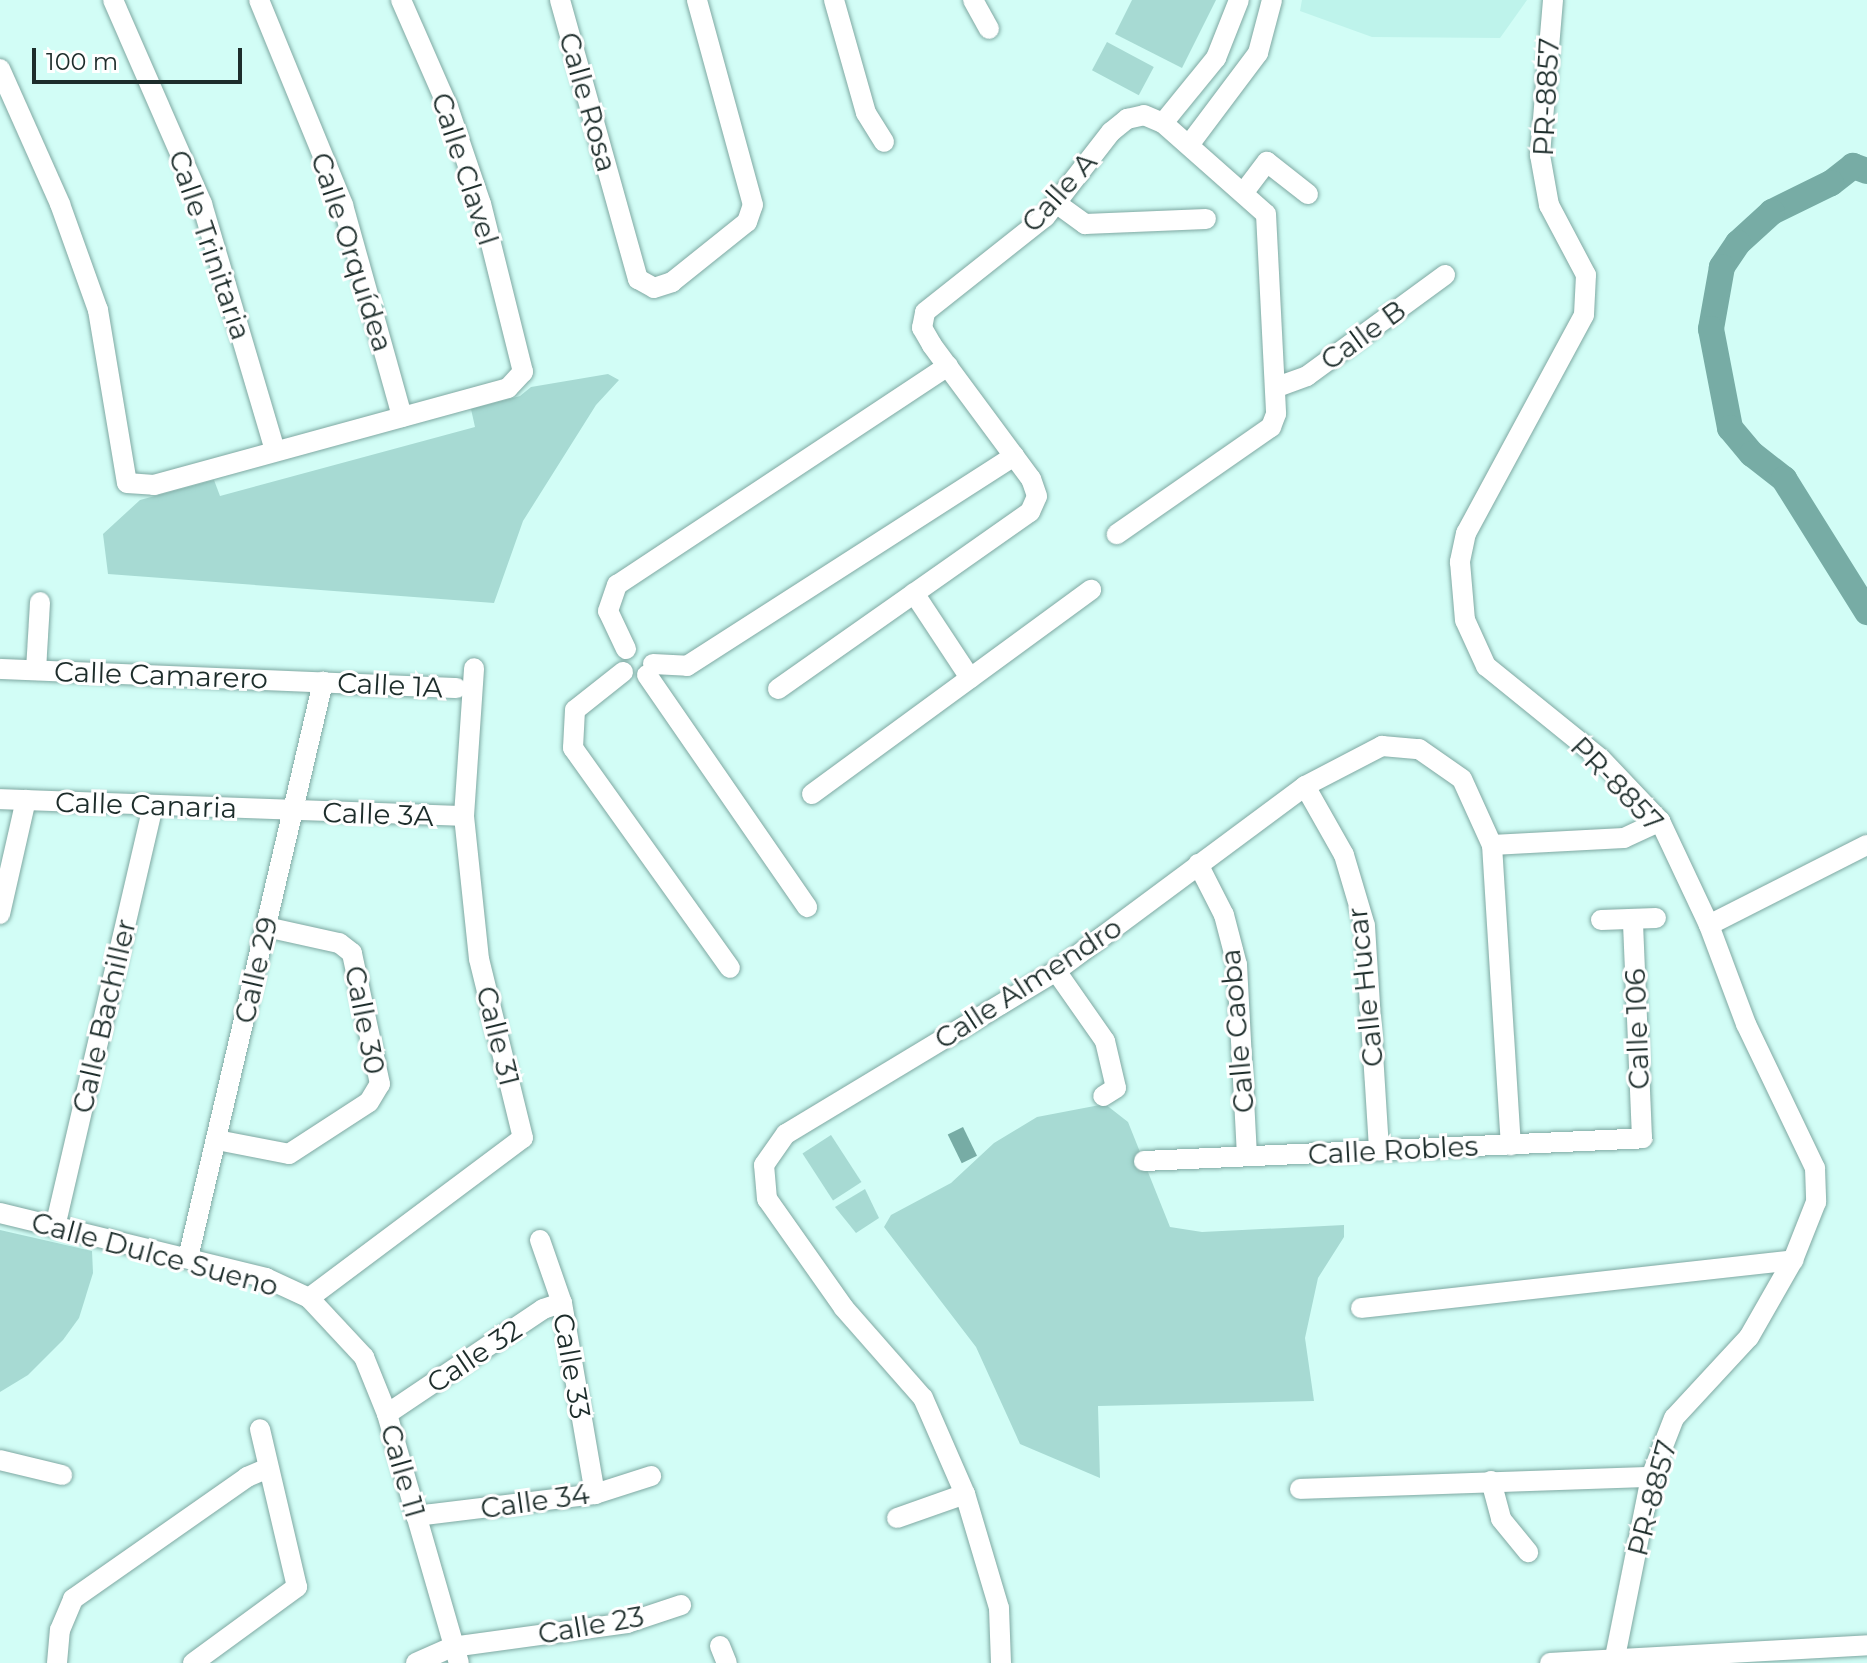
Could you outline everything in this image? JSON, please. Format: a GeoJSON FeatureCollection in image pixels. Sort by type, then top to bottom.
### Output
{"type":"FeatureCollection","features":[{"type":"Feature","properties":{"kind":"street","name":"Calle Trinitaria"},"geometry":{"type":"LineString","coordinates":[[113,0],[202,204],[275,450]]}},
{"type":"Feature","properties":{"kind":"street","name":"Calle Orquídea"},"geometry":{"type":"LineString","coordinates":[[259,0],[343,205],[402,417]]}},
{"type":"Feature","properties":{"kind":"street","name":"Calle Clavel"},"geometry":{"type":"LineString","coordinates":[[401,0],[453,121],[523,372],[508,388],[402,417]]}},
{"type":"Feature","properties":{"kind":"street","name":"Calle Rosa"},"geometry":{"type":"LineString","coordinates":[[560,0],[638,279],[654,288],[672,282],[747,222],[753,205],[697,0]]}},
{"type":"Feature","properties":{"kind":"street"},"geometry":{"type":"LineString","coordinates":[[834,0],[866,113],[884,142]]}},
{"type":"Feature","properties":{"kind":"street"},"geometry":{"type":"LineString","coordinates":[[973,0],[989,29]]}},
{"type":"Feature","properties":{"kind":"street","name":"PR-8857"},"geometry":{"type":"LineString","coordinates":[[1553,0],[1540,155],[1549,205],[1586,275],[1584,315],[1466,533],[1460,562],[1465,620],[1486,666],[1601,759],[1660,821],[1709,925],[1746,1024],[1815,1168],[1816,1202],[1793,1260],[1749,1337],[1674,1418],[1651,1477],[1615,1661]]}},
{"type":"Feature","properties":{"kind":"street"},"geometry":{"type":"LineString","coordinates":[[1189,145],[1258,53],[1270,4]]}},
{"type":"Feature","properties":{"kind":"street"},"geometry":{"type":"LineString","coordinates":[[1117,534],[1271,427],[1277,387],[1266,214],[1163,123],[1232,27]]}},
{"type":"Feature","properties":{"kind":"street"},"geometry":{"type":"LineString","coordinates":[[0,69],[60,204],[98,310],[127,483],[154,485],[402,417]]}},
{"type":"Feature","properties":{"kind":"street","name":"Calle A"},"geometry":{"type":"LineString","coordinates":[[778,689],[1030,512],[1037,496],[1014,456],[922,328],[925,312],[1056,203],[1127,119],[1144,115],[1163,123]]}},
{"type":"Feature","properties":{"kind":"street"},"geometry":{"type":"LineString","coordinates":[[1244,192],[1267,162],[1308,194]]}},
{"type":"Feature","properties":{"kind":"street"},"geometry":{"type":"LineString","coordinates":[[1056,203],[1085,224],[1206,219]]}},
{"type":"Feature","properties":{"kind":"street","name":"Calle B"},"geometry":{"type":"LineString","coordinates":[[1277,387],[1307,376],[1445,275]]}},
{"type":"Feature","properties":{"kind":"street"},"geometry":{"type":"LineString","coordinates":[[626,649],[608,611],[617,585],[948,366]]}},
{"type":"Feature","properties":{"kind":"street"},"geometry":{"type":"LineString","coordinates":[[626,649],[620,660],[623,672],[634,678],[650,669],[687,666],[1014,456]]}},
{"type":"Feature","properties":{"kind":"street"},"geometry":{"type":"LineString","coordinates":[[812,794],[1091,590]]}},
{"type":"Feature","properties":{"kind":"street"},"geometry":{"type":"LineString","coordinates":[[914,593],[970,678]]}},
{"type":"Feature","properties":{"kind":"street"},"geometry":{"type":"LineString","coordinates":[[36,670],[40,602]]}},
{"type":"Feature","properties":{"kind":"street"},"geometry":{"type":"LineString","coordinates":[[626,649],[645,647],[650,669],[807,907]]}},
{"type":"Feature","properties":{"kind":"street","name":"Calle 31"},"geometry":{"type":"LineString","coordinates":[[309,1298],[523,1138],[479,959],[464,816],[474,668]]}},
{"type":"Feature","properties":{"kind":"street","name":"Calle Camarero"},"geometry":{"type":"LineString","coordinates":[[0,669],[323,682]]}},
{"type":"Feature","properties":{"kind":"street"},"geometry":{"type":"LineString","coordinates":[[623,672],[575,710],[573,748],[730,968]]}},
{"type":"Feature","properties":{"kind":"street","name":"Calle 1A"},"geometry":{"type":"LineString","coordinates":[[323,682],[457,688]]}},
{"type":"Feature","properties":{"kind":"street","name":"Calle 29"},"geometry":{"type":"LineString","coordinates":[[188,1258],[323,682]]}},
{"type":"Feature","properties":{"kind":"street","name":"Calle Almendro"},"geometry":{"type":"LineString","coordinates":[[1001,1663],[999,1608],[965,1494],[923,1398],[844,1308],[767,1199],[764,1165],[786,1134],[1056,971],[1305,786],[1382,746],[1419,749],[1462,779],[1492,845],[1511,1145]]}},
{"type":"Feature","properties":{"kind":"street","name":"Calle Hucar"},"geometry":{"type":"LineString","coordinates":[[1305,786],[1344,855],[1365,926],[1379,1151]]}},
{"type":"Feature","properties":{"kind":"street","name":"Calle Canaria"},"geometry":{"type":"LineString","coordinates":[[0,799],[292,811]]}},
{"type":"Feature","properties":{"kind":"street"},"geometry":{"type":"LineString","coordinates":[[0,914],[26,800]]}},
{"type":"Feature","properties":{"kind":"street","name":"Calle Bachiller"},"geometry":{"type":"LineString","coordinates":[[55,1227],[153,805]]}},
{"type":"Feature","properties":{"kind":"street","name":"Calle 3A"},"geometry":{"type":"LineString","coordinates":[[292,811],[464,816]]}},
{"type":"Feature","properties":{"kind":"street"},"geometry":{"type":"LineString","coordinates":[[1492,845],[1624,838],[1660,821]]}},
{"type":"Feature","properties":{"kind":"street"},"geometry":{"type":"LineString","coordinates":[[1709,925],[1867,845]]}},
{"type":"Feature","properties":{"kind":"street","name":"Calle Caoba"},"geometry":{"type":"LineString","coordinates":[[1198,864],[1224,915],[1237,965],[1247,1156]]}},
{"type":"Feature","properties":{"kind":"street"},"geometry":{"type":"LineString","coordinates":[[1601,920],[1656,918]]}},
{"type":"Feature","properties":{"kind":"street","name":"Calle 106"},"geometry":{"type":"LineString","coordinates":[[1633,919],[1642,1138]]}},
{"type":"Feature","properties":{"kind":"street","name":"Calle 30"},"geometry":{"type":"LineString","coordinates":[[217,1140],[289,1154],[369,1102],[380,1084],[352,953],[339,943],[266,927]]}},
{"type":"Feature","properties":{"kind":"street"},"geometry":{"type":"LineString","coordinates":[[1056,971],[1105,1041],[1116,1088],[1103,1096]]}},
{"type":"Feature","properties":{"kind":"street","name":"Calle Robles"},"geometry":{"type":"LineString","coordinates":[[1144,1161],[1642,1138]]}},
{"type":"Feature","properties":{"kind":"street","name":"Calle Dulce Sueno"},"geometry":{"type":"LineString","coordinates":[[0,1213],[266,1278],[309,1298]]}},
{"type":"Feature","properties":{"kind":"street","name":"Calle 33"},"geometry":{"type":"LineString","coordinates":[[540,1240],[562,1303],[595,1494]]}},
{"type":"Feature","properties":{"kind":"street"},"geometry":{"type":"LineString","coordinates":[[1361,1308],[1793,1260]]}},
{"type":"Feature","properties":{"kind":"street","name":"Calle 11"},"geometry":{"type":"LineString","coordinates":[[309,1298],[364,1357],[387,1414],[456,1655]]}},
{"type":"Feature","properties":{"kind":"street","name":"Calle 32"},"geometry":{"type":"LineString","coordinates":[[387,1414],[543,1309],[562,1303]]}},
{"type":"Feature","properties":{"kind":"street"},"geometry":{"type":"LineString","coordinates":[[193,1663],[297,1587],[260,1429]]}},
{"type":"Feature","properties":{"kind":"street"},"geometry":{"type":"LineString","coordinates":[[0,1460],[62,1475]]}},
{"type":"Feature","properties":{"kind":"street"},"geometry":{"type":"LineString","coordinates":[[57,1663],[60,1630],[73,1599],[247,1477],[268,1468]]}},
{"type":"Feature","properties":{"kind":"street","name":"Calle 34"},"geometry":{"type":"LineString","coordinates":[[416,1516],[595,1494],[651,1476]]}},
{"type":"Feature","properties":{"kind":"street"},"geometry":{"type":"LineString","coordinates":[[1300,1489],[1651,1477]]}},
{"type":"Feature","properties":{"kind":"street"},"geometry":{"type":"LineString","coordinates":[[1491,1481],[1501,1519],[1528,1552]]}},
{"type":"Feature","properties":{"kind":"street"},"geometry":{"type":"LineString","coordinates":[[897,1518],[965,1494]]}},
{"type":"Feature","properties":{"kind":"street","name":"Calle 23"},"geometry":{"type":"LineString","coordinates":[[416,1663],[627,1623],[681,1605]]}},
{"type":"Feature","properties":{"kind":"street"},"geometry":{"type":"LineString","coordinates":[[1550,1663],[1867,1645]]}},
{"type":"Feature","properties":{"kind":"shaded area"},"geometry":{"type":"Polygon","coordinates":[[[1132,0],[1216,0],[1182,68],[1115,34],[1132,0]]]}},
{"type":"Feature","properties":{"kind":"shaded area"},"geometry":{"type":"Polygon","coordinates":[[[1302,0],[1527,0],[1500,38],[1372,37],[1300,11],[1302,0]]]}},
{"type":"Feature","properties":{"kind":"shaded area"},"geometry":{"type":"Polygon","coordinates":[[[1107,42],[1154,67],[1139,95],[1092,70],[1107,42]]]}},
{"type":"Feature","properties":{"kind":"shaded area"},"geometry":{"type":"Polygon","coordinates":[[[608,374],[619,380],[596,405],[523,521],[494,603],[108,574],[103,534],[140,500],[214,480],[220,496],[475,427],[471,409],[520,396],[531,387],[608,374]]]}},
{"type":"Feature","properties":{"kind":"shaded area"},"geometry":{"type":"Polygon","coordinates":[[[1105,1104],[1128,1122],[1170,1227],[1202,1232],[1344,1225],[1344,1237],[1318,1278],[1305,1338],[1314,1401],[1098,1406],[1100,1478],[1020,1444],[976,1347],[884,1227],[891,1215],[951,1183],[994,1143],[1037,1117],[1105,1104]]]}},
{"type":"Feature","properties":{"kind":"shaded area"},"geometry":{"type":"Polygon","coordinates":[[[963,1127],[977,1156],[962,1163],[948,1134],[963,1127]]]}},
{"type":"Feature","properties":{"kind":"shaded area"},"geometry":{"type":"Polygon","coordinates":[[[831,1135],[861,1182],[833,1200],[802,1154],[831,1135]]]}},
{"type":"Feature","properties":{"kind":"shaded area"},"geometry":{"type":"Polygon","coordinates":[[[865,1189],[879,1218],[856,1233],[835,1207],[865,1189]]]}},
{"type":"Feature","properties":{"kind":"shaded area"},"geometry":{"type":"Polygon","coordinates":[[[0,1230],[92,1251],[93,1273],[79,1318],[63,1340],[28,1375],[0,1392],[0,1230]]]}},
{"type":"Feature","properties":{"kind":"waterway"},"geometry":{"type":"LineString","coordinates":[[1867,171],[1853,166],[1831,183],[1772,212],[1738,243],[1722,267],[1711,329],[1730,428],[1752,454],[1784,479],[1867,612]]}}]}
